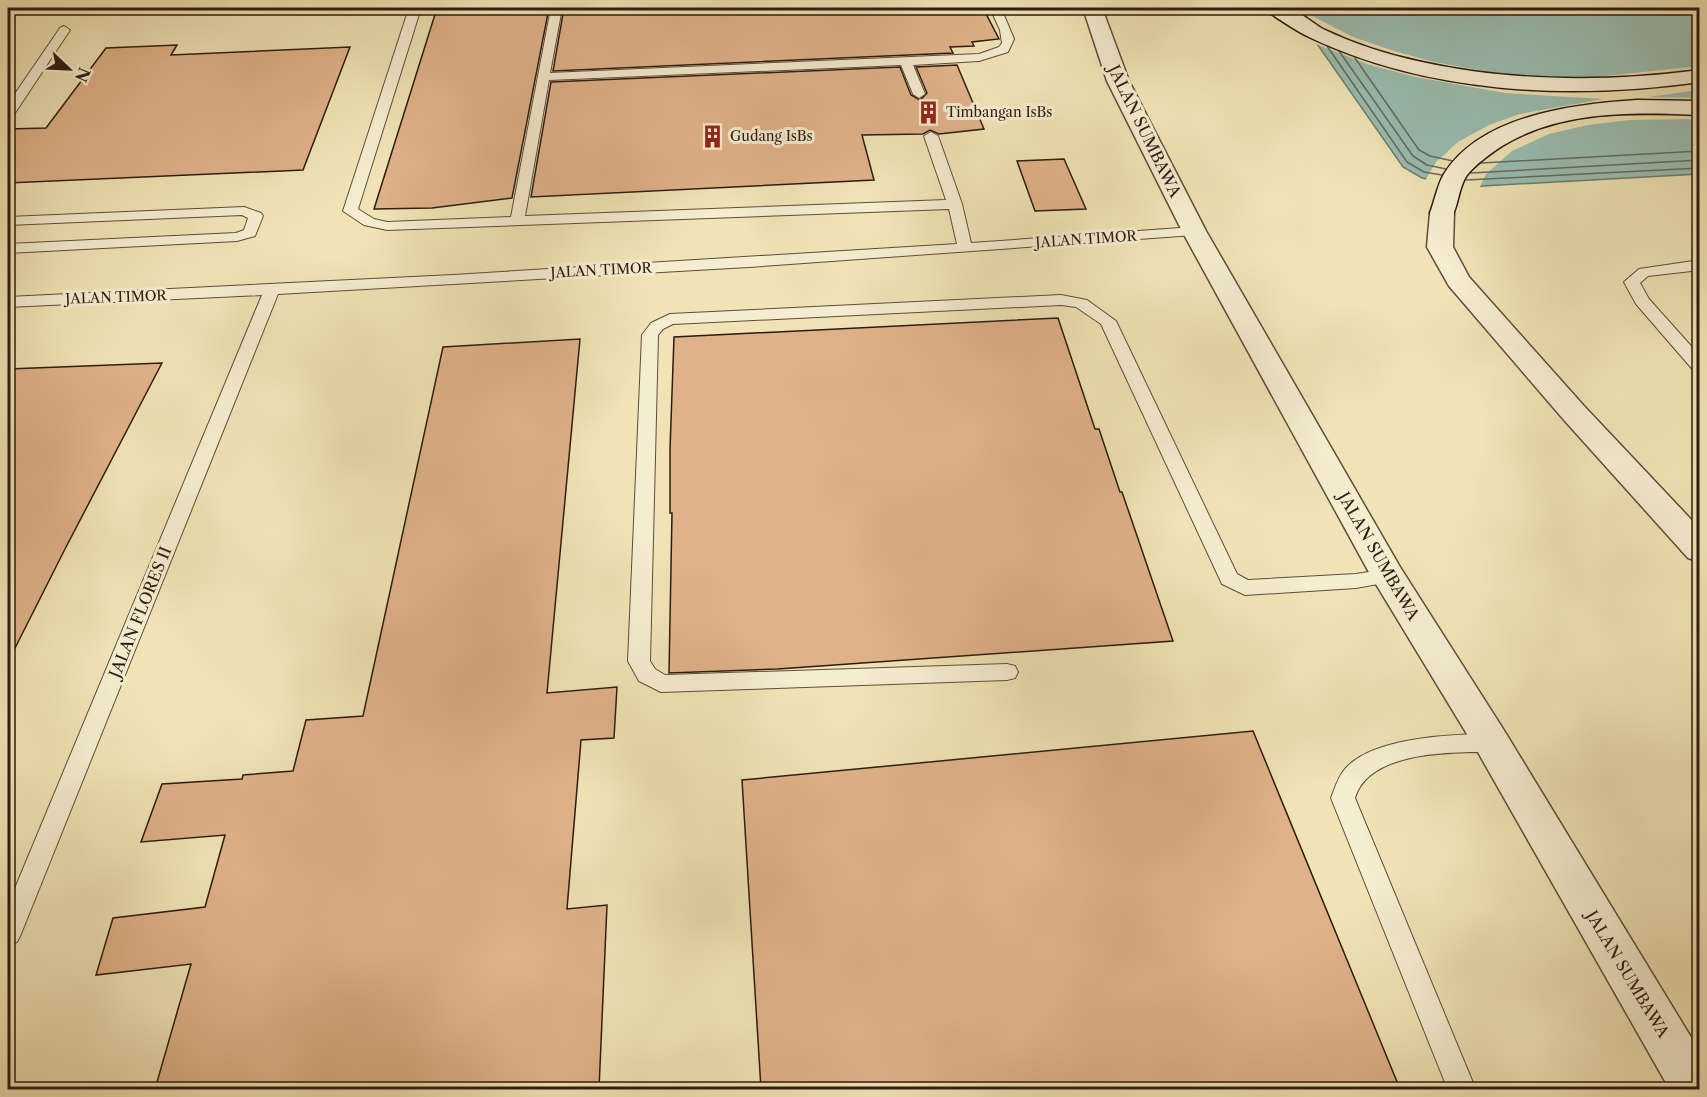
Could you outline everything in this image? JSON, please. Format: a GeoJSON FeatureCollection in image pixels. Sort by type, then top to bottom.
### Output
{"type":"FeatureCollection","features":[{"type":"Feature","properties":{"kind":"street","name":"JALAN SUMBAWA"},"geometry":{"type":"LineString","coordinates":[[1092,8],[1118,81],[1372,578],[1492,743],[1696,1089]]}},
{"type":"Feature","properties":{"kind":"street"},"geometry":{"type":"LineString","coordinates":[[1275,8],[1333,41],[1394,61],[1462,76],[1533,85],[1601,86],[1672,81],[1700,76]]}},
{"type":"Feature","properties":{"kind":"street"},"geometry":{"type":"LineString","coordinates":[[1700,108],[1613,109],[1564,115],[1523,126],[1488,144],[1457,172],[1442,213],[1440,247],[1458,280],[1574,413],[1700,550]]}},
{"type":"Feature","properties":{"kind":"lane"},"geometry":{"type":"LineString","coordinates":[[415,8],[350,212],[369,222],[387,226],[955,204]]}},
{"type":"Feature","properties":{"kind":"lane"},"geometry":{"type":"LineString","coordinates":[[517,222],[556,8]]}},
{"type":"Feature","properties":{"kind":"lane"},"geometry":{"type":"LineString","coordinates":[[543,77],[977,59],[1006,49],[1008,42],[996,8]]}},
{"type":"Feature","properties":{"kind":"lane"},"geometry":{"type":"LineString","coordinates":[[8,113],[64,30]]}},
{"type":"Feature","properties":{"kind":"lane"},"geometry":{"type":"LineString","coordinates":[[905,62],[919,94]]}},
{"type":"Feature","properties":{"kind":"lane"},"geometry":{"type":"LineString","coordinates":[[932,136],[955,204],[965,248]]}},
{"type":"Feature","properties":{"kind":"lane"},"geometry":{"type":"LineString","coordinates":[[8,221],[244,211],[256,216],[250,233],[237,237],[8,249]]}},
{"type":"Feature","properties":{"kind":"lane","name":"JALAN TIMOR"},"geometry":{"type":"LineString","coordinates":[[8,302],[272,290],[965,248],[1194,231]]}},
{"type":"Feature","properties":{"kind":"lane"},"geometry":{"type":"LineString","coordinates":[[1700,265],[1644,272],[1632,282],[1642,302],[1700,367]]}},
{"type":"Feature","properties":{"kind":"lane","name":"JALAN FLORES II"},"geometry":{"type":"LineString","coordinates":[[8,934],[272,290]]}},
{"type":"Feature","properties":{"kind":"lane"},"geometry":{"type":"LineString","coordinates":[[1007,672],[661,684],[647,675],[639,661],[639,649],[650,334],[657,326],[670,319],[1061,300],[1081,303],[1108,321],[1228,579],[1245,588],[1372,578]]}},
{"type":"Feature","properties":{"kind":"lane"},"geometry":{"type":"LineString","coordinates":[[1462,1089],[1343,798],[1347,785],[1358,771],[1388,755],[1454,743],[1492,743]]}},
{"type":"Feature","properties":{"kind":"water"},"geometry":{"type":"Polygon","coordinates":[[[1292,8],[1699,9],[1699,174],[1465,187],[1422,178],[1403,167],[1292,8]]]}},
{"type":"Feature","properties":{"kind":"pier"},"geometry":{"type":"Polygon","coordinates":[[[1289,8],[1297,8],[1353,37],[1394,51],[1434,62],[1490,72],[1539,77],[1597,77],[1699,66],[1699,90],[1648,97],[1699,98],[1699,119],[1630,120],[1588,125],[1549,134],[1512,151],[1486,174],[1479,189],[1465,189],[1425,181],[1436,162],[1458,142],[1489,125],[1520,114],[1603,99],[1505,93],[1416,77],[1370,65],[1313,43],[1289,8]]]}},
{"type":"Feature","properties":{"kind":"building"},"geometry":{"type":"Polygon","coordinates":[[[437,8],[549,8],[512,198],[432,208],[374,209],[437,8]]]}},
{"type":"Feature","properties":{"kind":"building"},"geometry":{"type":"Polygon","coordinates":[[[564,8],[983,8],[999,39],[972,42],[974,46],[950,47],[953,53],[553,71],[564,8]]]}},
{"type":"Feature","properties":{"kind":"building"},"geometry":{"type":"Polygon","coordinates":[[[177,45],[171,55],[350,47],[303,170],[8,183],[8,129],[46,128],[106,48],[177,45]]]}},
{"type":"Feature","properties":{"kind":"building","name":"Gudang IsBs"},"geometry":{"type":"Polygon","coordinates":[[[957,65],[984,129],[939,134],[930,130],[923,134],[862,135],[874,180],[531,197],[551,82],[900,67],[911,95],[920,100],[927,93],[916,67],[957,65]]]}},
{"type":"Feature","properties":{"kind":"building"},"geometry":{"type":"Polygon","coordinates":[[[1064,159],[1086,209],[1035,211],[1017,161],[1064,159]]]}},
{"type":"Feature","properties":{"kind":"building"},"geometry":{"type":"Polygon","coordinates":[[[1058,318],[1095,429],[1099,429],[1173,641],[778,669],[669,673],[672,513],[670,513],[670,449],[674,337],[1058,318]]]}},
{"type":"Feature","properties":{"kind":"building"},"geometry":{"type":"Polygon","coordinates":[[[580,339],[547,693],[617,687],[614,738],[581,740],[567,909],[607,905],[599,1089],[155,1089],[191,964],[96,975],[113,918],[205,907],[225,835],[141,842],[162,784],[242,779],[243,775],[293,771],[306,720],[363,716],[443,347],[580,339]]]}},
{"type":"Feature","properties":{"kind":"building"},"geometry":{"type":"Polygon","coordinates":[[[162,363],[65,549],[8,662],[8,369],[162,363]]]}},
{"type":"Feature","properties":{"kind":"building"},"geometry":{"type":"Polygon","coordinates":[[[1253,731],[1400,1089],[761,1089],[742,780],[1253,731]]]}},
{"type":"Feature","properties":{"kind":"place","name":"Timbangan IsBs"},"geometry":{"type":"Point","coordinates":[928,112]}},
{"type":"Feature","properties":{"kind":"place","name":"Gudang IsBs"},"geometry":{"type":"Point","coordinates":[712,136]}}]}
